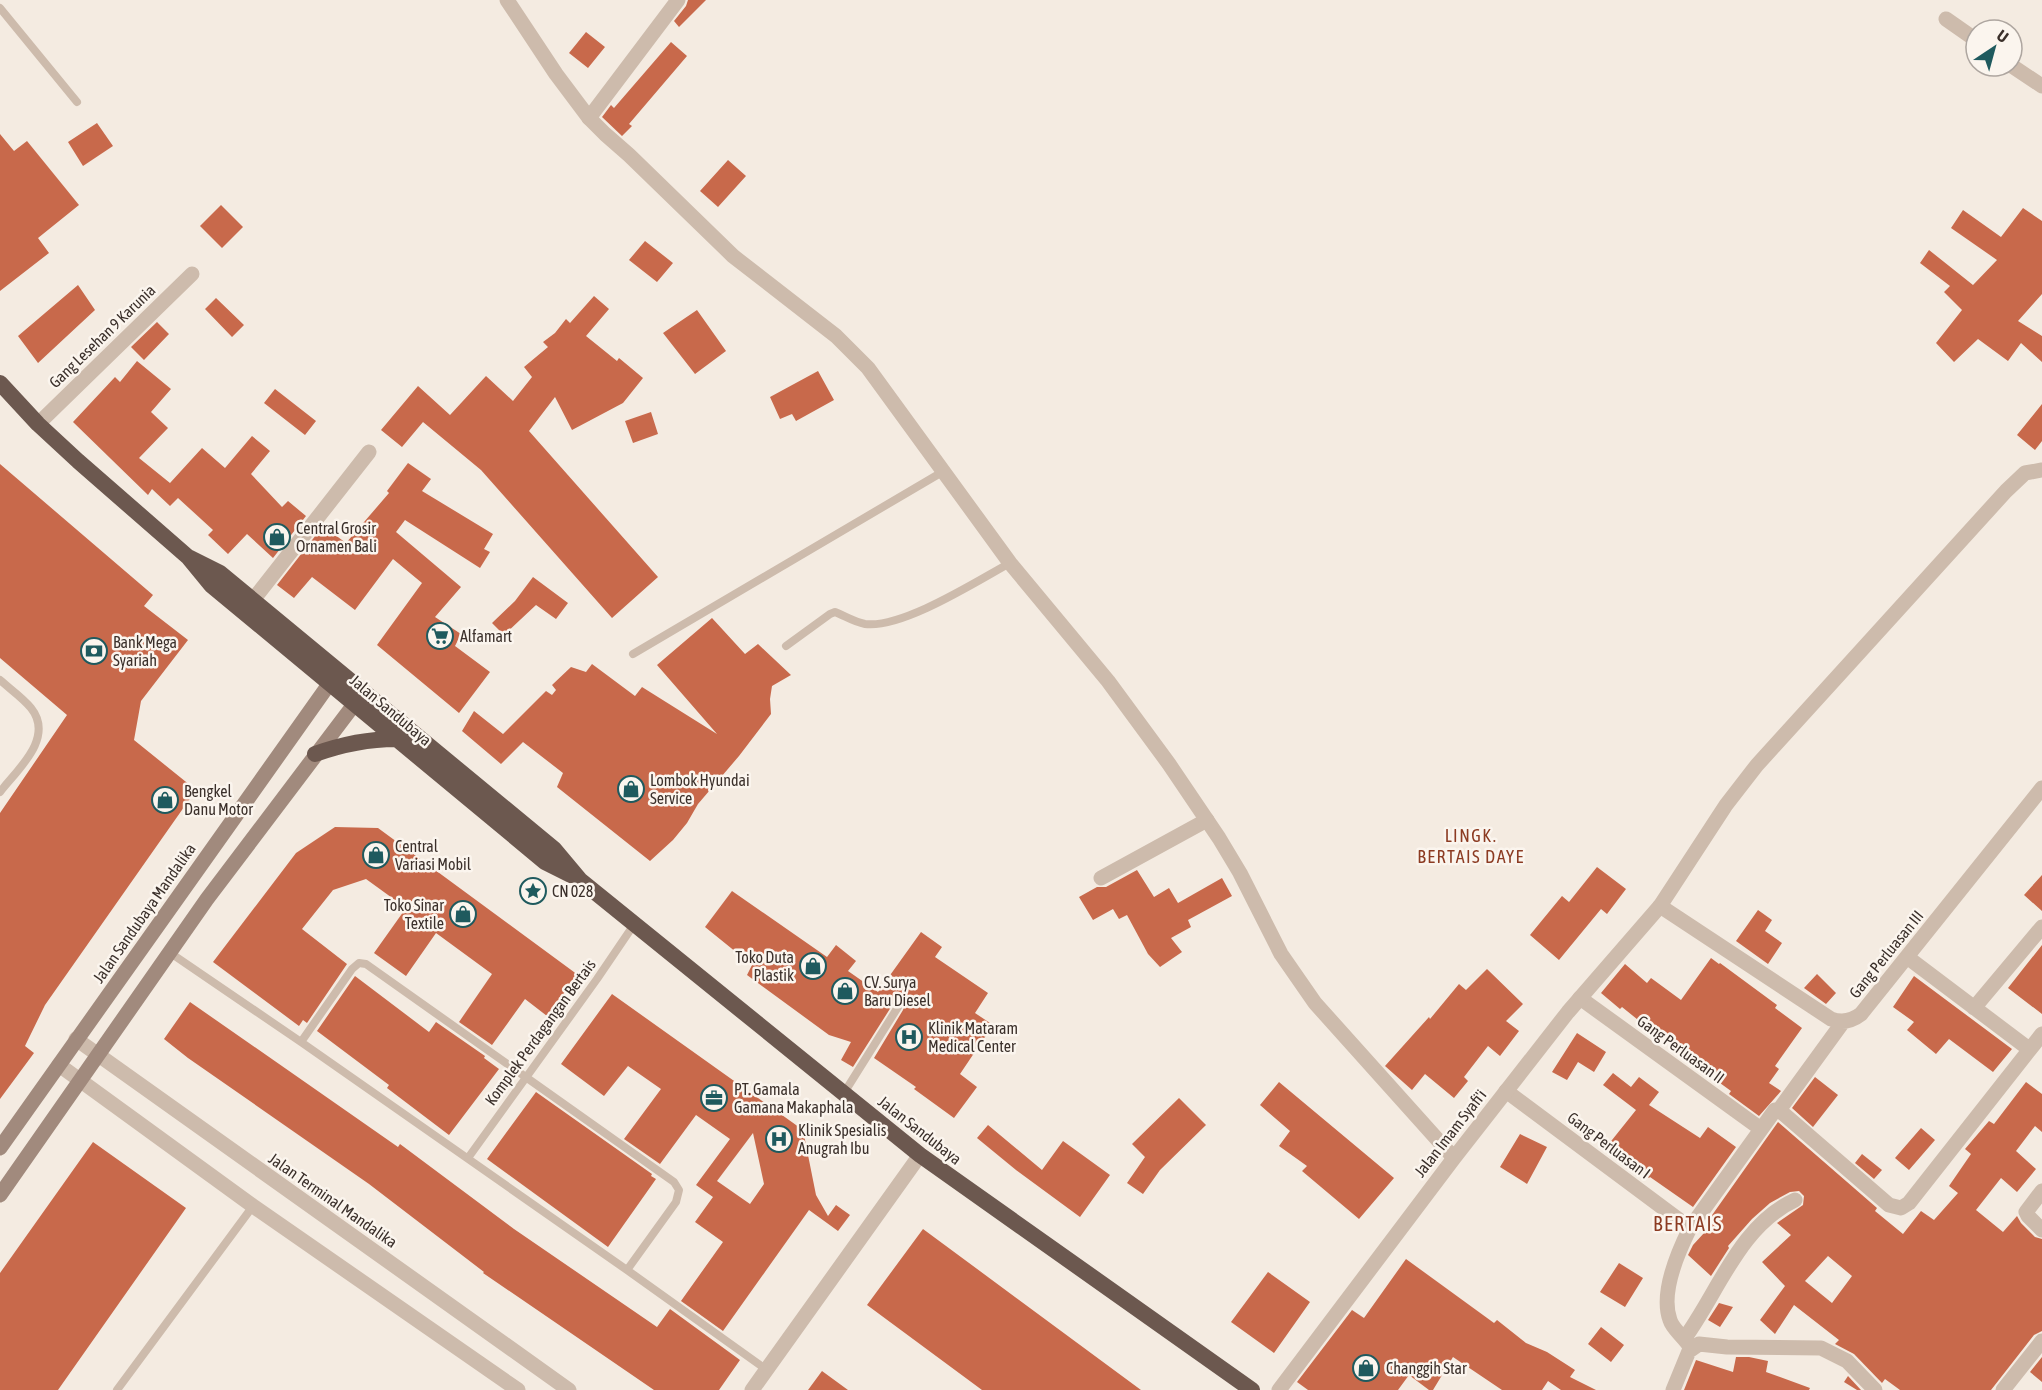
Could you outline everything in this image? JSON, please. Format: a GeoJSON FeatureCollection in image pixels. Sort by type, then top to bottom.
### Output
{"type":"FeatureCollection","features":[{"type":"Feature","properties":{"kind":"highway","name":"Jalan Sandubaya"},"geometry":{"type":"LineString","coordinates":[[0,383],[38,424],[188,557],[211,585],[334,677],[554,849],[580,880],[778,1042],[920,1155],[1252,1390]]}},
{"type":"Feature","properties":{"kind":"highway","name":"Jalan Sandubaya"},"geometry":{"type":"LineString","coordinates":[[188,557],[220,573],[253,600],[334,677]]}},
{"type":"Feature","properties":{"kind":"highway","name":"Jalan Sandubaya"},"geometry":{"type":"LineString","coordinates":[[359,697],[396,739],[545,862],[580,880]]}},
{"type":"Feature","properties":{"kind":"highway"},"geometry":{"type":"LineString","coordinates":[[315,754],[341,744],[369,739],[396,739]]}},
{"type":"Feature","properties":{"kind":"main road","name":"Jalan Sandubaya Mandalika"},"geometry":{"type":"LineString","coordinates":[[0,1148],[334,677]]}},
{"type":"Feature","properties":{"kind":"main road"},"geometry":{"type":"LineString","coordinates":[[0,1195],[170,952],[359,697]]}},
{"type":"Feature","properties":{"kind":"street"},"geometry":{"type":"LineString","coordinates":[[507,0],[556,74],[589,118],[733,256],[848,348],[868,369],[1010,563],[1108,681],[1169,764],[1240,873],[1270,936],[1315,1003],[1454,1158]]}},
{"type":"Feature","properties":{"kind":"street"},"geometry":{"type":"LineString","coordinates":[[589,118],[678,0]]}},
{"type":"Feature","properties":{"kind":"street"},"geometry":{"type":"LineString","coordinates":[[1946,19],[1964,32]]}},
{"type":"Feature","properties":{"kind":"street"},"geometry":{"type":"LineString","coordinates":[[2024,74],[2042,86]]}},
{"type":"Feature","properties":{"kind":"street","name":"Gang Lesehan 9 Karunia"},"geometry":{"type":"LineString","coordinates":[[38,424],[192,274]]}},
{"type":"Feature","properties":{"kind":"street"},"geometry":{"type":"LineString","coordinates":[[253,600],[369,452]]}},
{"type":"Feature","properties":{"kind":"street","name":"Jalan Imam Syafi'i"},"geometry":{"type":"LineString","coordinates":[[1279,1390],[1506,1091],[1580,998],[1660,906],[1726,805],[1756,765],[2006,491],[2025,473],[2042,470]]}},
{"type":"Feature","properties":{"kind":"street","name":"Gang Perluasan III"},"geometry":{"type":"LineString","coordinates":[[1843,1022],[1855,1019],[1861,1014],[2042,788]]}},
{"type":"Feature","properties":{"kind":"street"},"geometry":{"type":"LineString","coordinates":[[1101,878],[1207,820]]}},
{"type":"Feature","properties":{"kind":"street"},"geometry":{"type":"LineString","coordinates":[[1660,906],[1828,1017],[1843,1022],[1779,1110],[1775,1110],[1690,1228],[1677,1256],[1667,1291],[1668,1317],[1672,1325],[1693,1344],[1727,1347],[1821,1348],[1847,1361],[1875,1390]]}},
{"type":"Feature","properties":{"kind":"street"},"geometry":{"type":"LineString","coordinates":[[1974,1008],[2042,927]]}},
{"type":"Feature","properties":{"kind":"street"},"geometry":{"type":"LineString","coordinates":[[1907,957],[2029,1049]]}},
{"type":"Feature","properties":{"kind":"street","name":"Gang Perluasan II"},"geometry":{"type":"LineString","coordinates":[[1580,998],[1761,1129]]}},
{"type":"Feature","properties":{"kind":"street"},"geometry":{"type":"LineString","coordinates":[[1779,1110],[1889,1205],[1901,1208],[1909,1203],[2042,1034]]}},
{"type":"Feature","properties":{"kind":"street","name":"Jalan Terminal Mandalika"},"geometry":{"type":"LineString","coordinates":[[76,1039],[569,1390]]}},
{"type":"Feature","properties":{"kind":"street"},"geometry":{"type":"LineString","coordinates":[[59,1065],[253,1206],[518,1390]]}},
{"type":"Feature","properties":{"kind":"street","name":"Gang Perluasan I"},"geometry":{"type":"LineString","coordinates":[[1506,1091],[1690,1228]]}},
{"type":"Feature","properties":{"kind":"street"},"geometry":{"type":"LineString","coordinates":[[752,1390],[920,1155]]}},
{"type":"Feature","properties":{"kind":"street"},"geometry":{"type":"LineString","coordinates":[[2042,1191],[2026,1212],[2042,1230]]}},
{"type":"Feature","properties":{"kind":"street"},"geometry":{"type":"LineString","coordinates":[[1673,1390],[1693,1344],[1702,1314],[1733,1258],[1775,1213],[1795,1200]]}},
{"type":"Feature","properties":{"kind":"street"},"geometry":{"type":"LineString","coordinates":[[2003,1390],[2042,1341]]}},
{"type":"Feature","properties":{"kind":"lane"},"geometry":{"type":"LineString","coordinates":[[0,8],[77,102]]}},
{"type":"Feature","properties":{"kind":"lane"},"geometry":{"type":"LineString","coordinates":[[633,654],[944,471]]}},
{"type":"Feature","properties":{"kind":"lane"},"geometry":{"type":"LineString","coordinates":[[786,646],[835,612],[867,624],[889,622],[928,607],[1010,563]]}},
{"type":"Feature","properties":{"kind":"lane"},"geometry":{"type":"LineString","coordinates":[[0,680],[34,711],[39,728],[36,744],[0,792]]}},
{"type":"Feature","properties":{"kind":"lane","name":"Komplek Perdagangan Bertais"},"geometry":{"type":"LineString","coordinates":[[468,1158],[635,924]]}},
{"type":"Feature","properties":{"kind":"lane"},"geometry":{"type":"LineString","coordinates":[[170,952],[468,1158],[767,1370]]}},
{"type":"Feature","properties":{"kind":"lane"},"geometry":{"type":"LineString","coordinates":[[301,1042],[352,969],[359,963],[366,964],[674,1182],[679,1190],[676,1202],[627,1270]]}},
{"type":"Feature","properties":{"kind":"lane"},"geometry":{"type":"LineString","coordinates":[[844,1093],[898,1007]]}},
{"type":"Feature","properties":{"kind":"lane"},"geometry":{"type":"LineString","coordinates":[[117,1390],[253,1206]]}},
{"type":"Feature","properties":{"kind":"building"},"geometry":{"type":"Polygon","coordinates":[[[688,0],[706,0],[679,27],[674,21],[688,0]]]}},
{"type":"Feature","properties":{"kind":"building"},"geometry":{"type":"Polygon","coordinates":[[[586,32],[605,47],[588,68],[569,53],[586,32]]]}},
{"type":"Feature","properties":{"kind":"building"},"geometry":{"type":"Polygon","coordinates":[[[671,42],[687,56],[629,124],[632,126],[622,136],[602,117],[611,105],[614,108],[671,42]]]}},
{"type":"Feature","properties":{"kind":"building"},"geometry":{"type":"Polygon","coordinates":[[[97,123],[113,146],[83,166],[68,142],[97,123]]]}},
{"type":"Feature","properties":{"kind":"building"},"geometry":{"type":"Polygon","coordinates":[[[0,134],[14,151],[27,141],[79,205],[38,238],[49,253],[0,291],[0,134]]]}},
{"type":"Feature","properties":{"kind":"building"},"geometry":{"type":"Polygon","coordinates":[[[728,160],[746,176],[718,207],[700,191],[728,160]]]}},
{"type":"Feature","properties":{"kind":"building"},"geometry":{"type":"Polygon","coordinates":[[[221,205],[243,227],[222,248],[200,226],[221,205]]]}},
{"type":"Feature","properties":{"kind":"building"},"geometry":{"type":"Polygon","coordinates":[[[2023,208],[2042,221],[2042,294],[2018,321],[2042,336],[2042,362],[2021,343],[2008,361],[1978,339],[1954,362],[1936,343],[1962,310],[1944,292],[1950,286],[1920,263],[1929,250],[1973,285],[1997,260],[1951,228],[1963,210],[2001,237],[2023,208]]]}},
{"type":"Feature","properties":{"kind":"building"},"geometry":{"type":"Polygon","coordinates":[[[645,241],[673,263],[657,282],[629,260],[645,241]]]}},
{"type":"Feature","properties":{"kind":"building"},"geometry":{"type":"Polygon","coordinates":[[[78,285],[95,310],[38,363],[18,336],[78,285]]]}},
{"type":"Feature","properties":{"kind":"building"},"geometry":{"type":"Polygon","coordinates":[[[594,296],[609,309],[586,336],[617,361],[619,358],[643,378],[623,403],[572,430],[555,397],[529,431],[658,577],[612,618],[481,470],[423,422],[402,447],[381,430],[418,386],[450,415],[486,376],[513,401],[532,377],[524,367],[548,347],[543,342],[555,333],[566,319],[570,323],[594,296]]]}},
{"type":"Feature","properties":{"kind":"building"},"geometry":{"type":"Polygon","coordinates":[[[216,298],[244,325],[232,337],[205,309],[216,298]]]}},
{"type":"Feature","properties":{"kind":"building"},"geometry":{"type":"Polygon","coordinates":[[[697,310],[726,351],[695,374],[663,333],[697,310]]]}},
{"type":"Feature","properties":{"kind":"building"},"geometry":{"type":"Polygon","coordinates":[[[157,322],[169,334],[144,360],[131,347],[157,322]]]}},
{"type":"Feature","properties":{"kind":"building"},"geometry":{"type":"Polygon","coordinates":[[[137,361],[171,389],[151,412],[168,428],[139,458],[170,483],[202,448],[225,468],[252,436],[270,451],[251,474],[282,507],[288,501],[306,516],[273,558],[247,534],[228,554],[208,535],[213,530],[178,498],[170,506],[152,489],[148,495],[73,422],[115,377],[120,382],[137,361]]]}},
{"type":"Feature","properties":{"kind":"building"},"geometry":{"type":"Polygon","coordinates":[[[818,371],[834,400],[796,421],[792,414],[780,419],[770,397],[818,371]]]}},
{"type":"Feature","properties":{"kind":"building"},"geometry":{"type":"Polygon","coordinates":[[[275,389],[316,421],[305,435],[264,403],[275,389]]]}},
{"type":"Feature","properties":{"kind":"building"},"geometry":{"type":"Polygon","coordinates":[[[2042,404],[2042,441],[2035,450],[2017,435],[2042,404]]]}},
{"type":"Feature","properties":{"kind":"building"},"geometry":{"type":"Polygon","coordinates":[[[651,412],[658,434],[633,443],[625,421],[651,412]]]}},
{"type":"Feature","properties":{"kind":"building"},"geometry":{"type":"Polygon","coordinates":[[[408,463],[431,479],[422,491],[493,534],[484,549],[490,552],[480,568],[405,520],[396,532],[461,587],[435,617],[461,634],[455,646],[490,672],[459,713],[377,645],[422,583],[393,559],[355,610],[312,577],[294,598],[277,585],[323,526],[346,543],[389,493],[387,491],[408,463]]]}},
{"type":"Feature","properties":{"kind":"building"},"geometry":{"type":"Polygon","coordinates":[[[0,464],[153,595],[144,606],[188,640],[141,701],[134,740],[196,790],[45,1005],[25,1046],[34,1053],[0,1099],[0,813],[67,715],[0,658],[0,464]]]}},
{"type":"Feature","properties":{"kind":"building"},"geometry":{"type":"Polygon","coordinates":[[[533,577],[568,603],[556,619],[536,605],[504,635],[492,623],[515,601],[533,577]]]}},
{"type":"Feature","properties":{"kind":"building"},"geometry":{"type":"Polygon","coordinates":[[[712,618],[745,654],[758,644],[791,675],[772,686],[771,714],[698,804],[687,823],[673,840],[650,861],[557,787],[563,773],[523,742],[501,764],[462,731],[474,711],[503,734],[546,691],[552,695],[556,690],[552,685],[571,667],[586,672],[592,664],[635,696],[642,687],[717,734],[657,665],[712,618]]]}},
{"type":"Feature","properties":{"kind":"building"},"geometry":{"type":"Polygon","coordinates":[[[335,827],[378,828],[578,975],[547,1016],[525,999],[492,1045],[459,1022],[492,974],[436,933],[406,976],[374,953],[406,908],[366,879],[333,890],[302,929],[347,964],[307,1023],[303,1020],[299,1026],[213,962],[296,853],[335,827]]]}},
{"type":"Feature","properties":{"kind":"building"},"geometry":{"type":"Polygon","coordinates":[[[1597,867],[1626,889],[1607,914],[1601,909],[1559,960],[1530,935],[1562,896],[1569,902],[1597,867]]]}},
{"type":"Feature","properties":{"kind":"building"},"geometry":{"type":"Polygon","coordinates":[[[1137,870],[1154,897],[1169,888],[1178,903],[1222,878],[1232,896],[1188,920],[1191,927],[1171,938],[1182,952],[1160,967],[1148,954],[1127,915],[1119,919],[1113,909],[1093,920],[1079,897],[1097,887],[1106,887],[1137,870]]]}},
{"type":"Feature","properties":{"kind":"building"},"geometry":{"type":"Polygon","coordinates":[[[2042,875],[2042,911],[2024,895],[2042,875]]]}},
{"type":"Feature","properties":{"kind":"building"},"geometry":{"type":"Polygon","coordinates":[[[732,891],[827,957],[836,945],[856,961],[848,971],[878,992],[921,932],[942,947],[935,957],[988,993],[975,1013],[993,1025],[960,1074],[977,1087],[954,1118],[914,1089],[916,1087],[874,1058],[903,1010],[902,1002],[898,1001],[893,1004],[853,1067],[841,1060],[851,1042],[829,1035],[747,975],[752,965],[705,927],[732,891]]]}},
{"type":"Feature","properties":{"kind":"building"},"geometry":{"type":"Polygon","coordinates":[[[1758,910],[1772,920],[1765,931],[1782,943],[1768,964],[1736,941],[1758,910]]]}},
{"type":"Feature","properties":{"kind":"building"},"geometry":{"type":"Polygon","coordinates":[[[2042,945],[2042,1014],[2008,988],[2042,945]]]}},
{"type":"Feature","properties":{"kind":"building"},"geometry":{"type":"Polygon","coordinates":[[[1711,958],[1777,1005],[1775,1008],[1802,1028],[1775,1066],[1779,1069],[1769,1083],[1781,1091],[1759,1116],[1729,1094],[1731,1091],[1691,1062],[1693,1059],[1653,1032],[1622,1007],[1620,1009],[1601,993],[1625,964],[1647,983],[1651,978],[1681,1000],[1711,958]]]}},
{"type":"Feature","properties":{"kind":"building"},"geometry":{"type":"Polygon","coordinates":[[[1487,969],[1523,1004],[1506,1021],[1519,1031],[1500,1056],[1488,1046],[1464,1077],[1468,1081],[1454,1098],[1425,1074],[1412,1090],[1385,1066],[1429,1017],[1430,1019],[1459,984],[1466,990],[1487,969]]]}},
{"type":"Feature","properties":{"kind":"building"},"geometry":{"type":"Polygon","coordinates":[[[1817,974],[1836,993],[1826,1004],[1804,988],[1817,974]]]}},
{"type":"Feature","properties":{"kind":"building"},"geometry":{"type":"Polygon","coordinates":[[[355,976],[429,1032],[436,1022],[485,1056],[484,1058],[499,1069],[449,1135],[387,1088],[389,1085],[317,1031],[355,976]]]}},
{"type":"Feature","properties":{"kind":"building"},"geometry":{"type":"Polygon","coordinates":[[[1914,976],[2012,1049],[1993,1072],[1949,1039],[1936,1054],[1907,1030],[1914,1022],[1893,1007],[1914,976]]]}},
{"type":"Feature","properties":{"kind":"building"},"geometry":{"type":"Polygon","coordinates":[[[612,994],[803,1130],[816,1195],[828,1216],[836,1205],[850,1215],[838,1231],[809,1210],[723,1331],[681,1301],[723,1242],[695,1222],[713,1197],[696,1185],[730,1139],[696,1115],[660,1164],[624,1139],[661,1089],[628,1066],[604,1096],[561,1064],[612,994]],[[753,1133],[717,1181],[750,1204],[764,1184],[753,1133]]]}},
{"type":"Feature","properties":{"kind":"building"},"geometry":{"type":"Polygon","coordinates":[[[190,1002],[398,1147],[400,1144],[514,1229],[657,1327],[670,1309],[740,1360],[719,1390],[654,1390],[483,1273],[369,1184],[164,1039],[190,1002]]]}},
{"type":"Feature","properties":{"kind":"building"},"geometry":{"type":"Polygon","coordinates":[[[1577,1033],[1606,1052],[1594,1072],[1578,1062],[1567,1080],[1552,1072],[1577,1033]]]}},
{"type":"Feature","properties":{"kind":"building"},"geometry":{"type":"Polygon","coordinates":[[[1613,1073],[1631,1087],[1639,1077],[1659,1092],[1649,1105],[1700,1138],[1708,1127],[1736,1147],[1693,1207],[1649,1178],[1608,1145],[1636,1110],[1603,1085],[1613,1073]]]}},
{"type":"Feature","properties":{"kind":"building"},"geometry":{"type":"Polygon","coordinates":[[[1815,1077],[1838,1095],[1813,1127],[1792,1108],[1815,1077]]]}},
{"type":"Feature","properties":{"kind":"building"},"geometry":{"type":"Polygon","coordinates":[[[1279,1082],[1394,1178],[1359,1219],[1302,1171],[1307,1166],[1279,1146],[1290,1131],[1260,1105],[1279,1082]]]}},
{"type":"Feature","properties":{"kind":"building"},"geometry":{"type":"Polygon","coordinates":[[[2026,1082],[2042,1094],[2042,1132],[2035,1126],[2016,1151],[2036,1169],[2017,1192],[2001,1178],[1976,1210],[2003,1232],[2017,1216],[2035,1237],[2042,1239],[2042,1331],[2034,1335],[1991,1390],[1900,1390],[1885,1379],[1882,1383],[1854,1354],[1835,1344],[1839,1340],[1794,1305],[1775,1334],[1760,1320],[1785,1286],[1762,1262],[1791,1235],[1777,1223],[1803,1205],[1804,1196],[1799,1191],[1790,1192],[1770,1203],[1752,1219],[1728,1246],[1729,1248],[1711,1276],[1688,1255],[1693,1245],[1715,1221],[1710,1218],[1778,1122],[1877,1208],[1875,1211],[1903,1234],[1921,1211],[1934,1220],[1958,1193],[1949,1186],[1971,1154],[1965,1149],[1989,1121],[1994,1124],[2026,1082]],[[1828,1256],[1805,1281],[1832,1303],[1852,1276],[1828,1256]]]}},
{"type":"Feature","properties":{"kind":"building"},"geometry":{"type":"Polygon","coordinates":[[[536,1092],[656,1179],[608,1247],[487,1159],[536,1092]]]}},
{"type":"Feature","properties":{"kind":"building"},"geometry":{"type":"Polygon","coordinates":[[[1179,1098],[1206,1125],[1160,1170],[1143,1194],[1127,1183],[1145,1157],[1132,1144],[1179,1098]]]}},
{"type":"Feature","properties":{"kind":"building"},"geometry":{"type":"Polygon","coordinates":[[[988,1125],[1042,1170],[1063,1141],[1110,1175],[1080,1217],[977,1138],[988,1125]]]}},
{"type":"Feature","properties":{"kind":"building"},"geometry":{"type":"Polygon","coordinates":[[[1921,1128],[1935,1140],[1909,1170],[1895,1158],[1921,1128]]]}},
{"type":"Feature","properties":{"kind":"building"},"geometry":{"type":"Polygon","coordinates":[[[1520,1134],[1547,1147],[1527,1184],[1500,1167],[1520,1134]]]}},
{"type":"Feature","properties":{"kind":"building"},"geometry":{"type":"Polygon","coordinates":[[[93,1142],[186,1208],[58,1390],[0,1390],[0,1273],[93,1142]]]}},
{"type":"Feature","properties":{"kind":"building"},"geometry":{"type":"Polygon","coordinates":[[[1862,1154],[1882,1170],[1874,1179],[1855,1163],[1862,1154]]]}},
{"type":"Feature","properties":{"kind":"building"},"geometry":{"type":"Polygon","coordinates":[[[923,1229],[1141,1390],[982,1390],[867,1305],[923,1229]]]}},
{"type":"Feature","properties":{"kind":"building"},"geometry":{"type":"Polygon","coordinates":[[[1406,1259],[1494,1323],[1497,1320],[1526,1343],[1547,1352],[1575,1370],[1570,1377],[1596,1390],[1561,1390],[1548,1381],[1542,1390],[1502,1390],[1453,1357],[1433,1390],[1429,1390],[1409,1375],[1398,1390],[1308,1390],[1297,1382],[1352,1310],[1364,1318],[1406,1259]]]}},
{"type":"Feature","properties":{"kind":"building"},"geometry":{"type":"Polygon","coordinates":[[[1619,1263],[1643,1278],[1625,1307],[1600,1292],[1619,1263]]]}},
{"type":"Feature","properties":{"kind":"building"},"geometry":{"type":"Polygon","coordinates":[[[1268,1272],[1310,1302],[1274,1353],[1231,1322],[1268,1272]]]}},
{"type":"Feature","properties":{"kind":"building"},"geometry":{"type":"Polygon","coordinates":[[[1719,1303],[1733,1307],[1720,1327],[1708,1320],[1719,1303]]]}},
{"type":"Feature","properties":{"kind":"building"},"geometry":{"type":"Polygon","coordinates":[[[1601,1327],[1624,1345],[1611,1362],[1588,1344],[1601,1327]]]}},
{"type":"Feature","properties":{"kind":"building"},"geometry":{"type":"Polygon","coordinates":[[[1736,1357],[1768,1361],[1766,1372],[1810,1388],[1809,1390],[1684,1390],[1696,1360],[1733,1372],[1736,1357]]]}},
{"type":"Feature","properties":{"kind":"building"},"geometry":{"type":"Polygon","coordinates":[[[2042,1357],[2042,1382],[2030,1372],[2042,1357]]]}},
{"type":"Feature","properties":{"kind":"building"},"geometry":{"type":"Polygon","coordinates":[[[822,1371],[848,1390],[808,1390],[822,1371]]]}},
{"type":"Feature","properties":{"kind":"building"},"geometry":{"type":"Polygon","coordinates":[[[1848,1376],[1861,1390],[1844,1382],[1848,1376]]]}},
{"type":"Feature","properties":{"kind":"place","name":"Central Grosir Ornamen Bali"},"geometry":{"type":"Point","coordinates":[277,537]}},
{"type":"Feature","properties":{"kind":"place","name":"Alfamart"},"geometry":{"type":"Point","coordinates":[440,636]}},
{"type":"Feature","properties":{"kind":"place","name":"Bank Mega Syariah"},"geometry":{"type":"Point","coordinates":[94,651]}},
{"type":"Feature","properties":{"kind":"place","name":"Lombok Hyundai Service"},"geometry":{"type":"Point","coordinates":[631,789]}},
{"type":"Feature","properties":{"kind":"place","name":"Bengkel Danu Motor"},"geometry":{"type":"Point","coordinates":[165,800]}},
{"type":"Feature","properties":{"kind":"place","name":"Central Variasi Mobil"},"geometry":{"type":"Point","coordinates":[376,855]}},
{"type":"Feature","properties":{"kind":"place","name":"CN 028"},"geometry":{"type":"Point","coordinates":[533,891]}},
{"type":"Feature","properties":{"kind":"place","name":"Toko Sinar Textile"},"geometry":{"type":"Point","coordinates":[463,914]}},
{"type":"Feature","properties":{"kind":"place","name":"Toko Duta Plastik"},"geometry":{"type":"Point","coordinates":[813,966]}},
{"type":"Feature","properties":{"kind":"place","name":"CV. Surya Baru Diesel"},"geometry":{"type":"Point","coordinates":[845,991]}},
{"type":"Feature","properties":{"kind":"place","name":"Klinik Mataram Medical Center"},"geometry":{"type":"Point","coordinates":[909,1037]}},
{"type":"Feature","properties":{"kind":"place","name":"PT. Gamala Gamana Makaphala"},"geometry":{"type":"Point","coordinates":[714,1098]}},
{"type":"Feature","properties":{"kind":"place","name":"Klinik Spesialis Anugrah Ibu"},"geometry":{"type":"Point","coordinates":[779,1139]}},
{"type":"Feature","properties":{"kind":"place","name":"Changgih Star"},"geometry":{"type":"Point","coordinates":[1366,1368]}},
{"type":"Feature","properties":{"kind":"district","name":"LINGK. BERTAIS DAYE"},"geometry":{"type":"Point","coordinates":[1471,846]}},
{"type":"Feature","properties":{"kind":"district","name":"BERTAIS"},"geometry":{"type":"Point","coordinates":[1688,1224]}}]}
